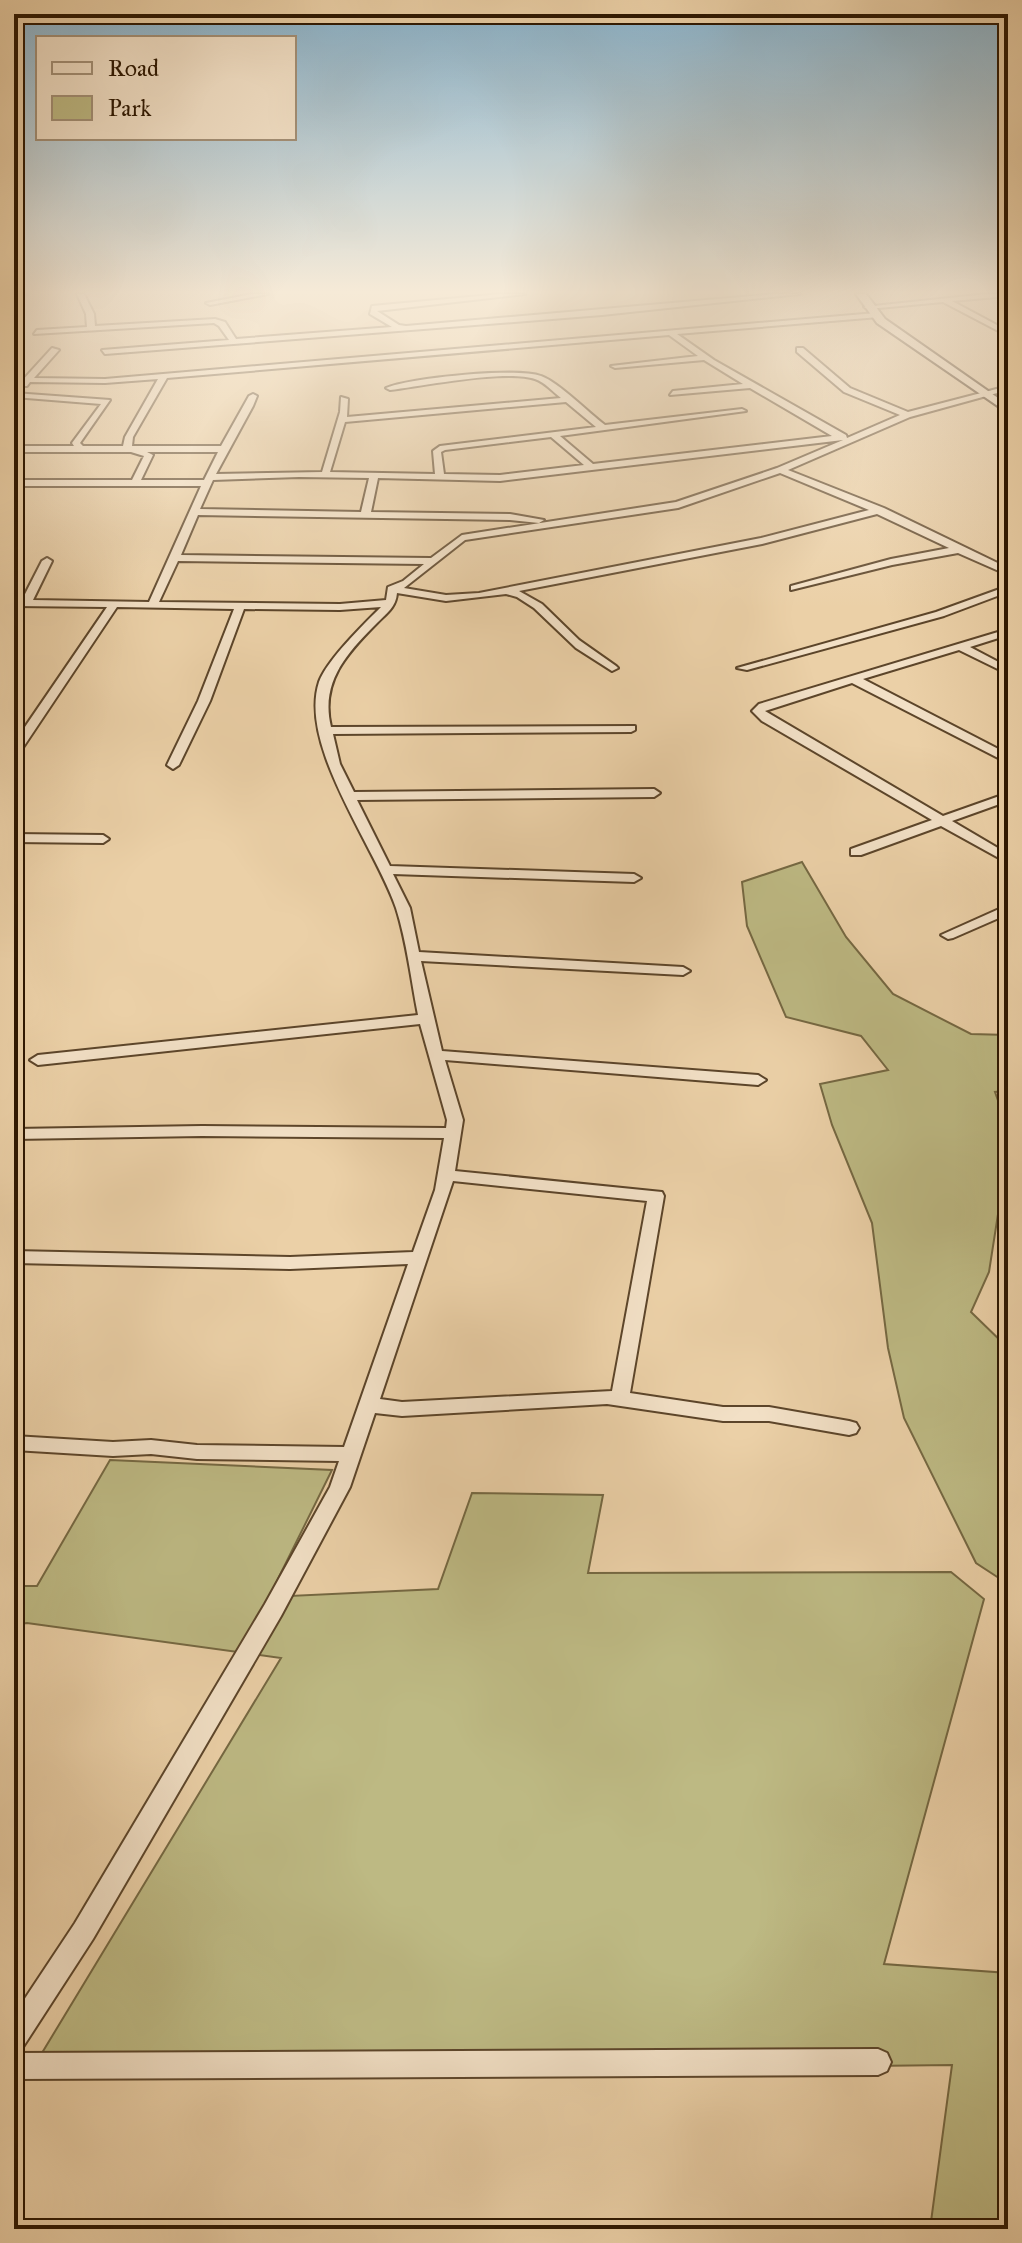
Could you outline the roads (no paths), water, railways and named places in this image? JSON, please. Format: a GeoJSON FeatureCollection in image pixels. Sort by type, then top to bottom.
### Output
{"type":"FeatureCollection","features":[{"type":"Feature","properties":{"kind":"street"},"geometry":{"type":"LineString","coordinates":[[73,399],[107,402],[76,443],[80,448]]}},
{"type":"Feature","properties":{"kind":"street"},"geometry":{"type":"LineString","coordinates":[[129,448],[129,437],[151,399]]}},
{"type":"Feature","properties":{"kind":"street"},"geometry":{"type":"LineString","coordinates":[[152,605],[252,399]]}},
{"type":"Feature","properties":{"kind":"street"},"geometry":{"type":"LineString","coordinates":[[325,475],[342,417],[344,399]]}},
{"type":"Feature","properties":{"kind":"street"},"geometry":{"type":"LineString","coordinates":[[775,399],[839,438]]}},
{"type":"Feature","properties":{"kind":"street"},"geometry":{"type":"LineString","coordinates":[[868,399],[907,415]]}},
{"type":"Feature","properties":{"kind":"street"},"geometry":{"type":"LineString","coordinates":[[14,2038],[84,1931],[273,1610],[340,1487],[445,1175],[455,1120],[427,1019],[403,908],[334,764],[322,715],[325,681],[352,642],[397,591],[462,538],[678,505],[780,470],[839,438],[968,399]]}},
{"type":"Feature","properties":{"kind":"street"},"geometry":{"type":"LineString","coordinates":[[342,417],[565,400],[603,428]]}},
{"type":"Feature","properties":{"kind":"street"},"geometry":{"type":"LineString","coordinates":[[440,478],[439,449],[742,411]]}},
{"type":"Feature","properties":{"kind":"street"},"geometry":{"type":"LineString","coordinates":[[553,435],[591,467]]}},
{"type":"Feature","properties":{"kind":"street"},"geometry":{"type":"LineString","coordinates":[[14,483],[135,484],[325,475],[500,478],[839,438]]}},
{"type":"Feature","properties":{"kind":"street"},"geometry":{"type":"LineString","coordinates":[[129,448],[149,455],[135,484]]}},
{"type":"Feature","properties":{"kind":"street"},"geometry":{"type":"LineString","coordinates":[[14,449],[226,449]]}},
{"type":"Feature","properties":{"kind":"street"},"geometry":{"type":"LineString","coordinates":[[780,470],[881,510],[957,550],[1008,572]]}},
{"type":"Feature","properties":{"kind":"street"},"geometry":{"type":"LineString","coordinates":[[365,516],[374,476]]}},
{"type":"Feature","properties":{"kind":"street"},"geometry":{"type":"LineString","coordinates":[[397,591],[446,598],[526,591],[762,541],[881,510]]}},
{"type":"Feature","properties":{"kind":"street"},"geometry":{"type":"LineString","coordinates":[[197,512],[510,517],[530,518],[550,524]]}},
{"type":"Feature","properties":{"kind":"street"},"geometry":{"type":"LineString","coordinates":[[795,588],[891,562],[957,550]]}},
{"type":"Feature","properties":{"kind":"street"},"geometry":{"type":"LineString","coordinates":[[177,558],[430,561]]}},
{"type":"Feature","properties":{"kind":"street"},"geometry":{"type":"LineString","coordinates":[[20,603],[47,561]]}},
{"type":"Feature","properties":{"kind":"street"},"geometry":{"type":"LineString","coordinates":[[743,668],[940,614],[1008,589]]}},
{"type":"Feature","properties":{"kind":"street"},"geometry":{"type":"LineString","coordinates":[[20,603],[340,607],[397,591],[469,597]]}},
{"type":"Feature","properties":{"kind":"street"},"geometry":{"type":"LineString","coordinates":[[526,591],[573,641],[612,668]]}},
{"type":"Feature","properties":{"kind":"street"},"geometry":{"type":"LineString","coordinates":[[14,752],[114,604]]}},
{"type":"Feature","properties":{"kind":"street"},"geometry":{"type":"LineString","coordinates":[[173,765],[204,701],[240,606]]}},
{"type":"Feature","properties":{"kind":"street"},"geometry":{"type":"LineString","coordinates":[[1008,632],[763,706],[758,711],[766,719],[1008,859]]}},
{"type":"Feature","properties":{"kind":"street"},"geometry":{"type":"LineString","coordinates":[[961,647],[1008,671]]}},
{"type":"Feature","properties":{"kind":"street"},"geometry":{"type":"LineString","coordinates":[[852,678],[1008,759]]}},
{"type":"Feature","properties":{"kind":"street"},"geometry":{"type":"LineString","coordinates":[[326,731],[631,728]]}},
{"type":"Feature","properties":{"kind":"street"},"geometry":{"type":"LineString","coordinates":[[350,796],[654,793]]}},
{"type":"Feature","properties":{"kind":"street"},"geometry":{"type":"LineString","coordinates":[[856,852],[949,823],[1008,797]]}},
{"type":"Feature","properties":{"kind":"street"},"geometry":{"type":"LineString","coordinates":[[14,838],[103,839]]}},
{"type":"Feature","properties":{"kind":"street"},"geometry":{"type":"LineString","coordinates":[[386,870],[634,878]]}},
{"type":"Feature","properties":{"kind":"street"},"geometry":{"type":"LineString","coordinates":[[948,935],[1008,909]]}},
{"type":"Feature","properties":{"kind":"street"},"geometry":{"type":"LineString","coordinates":[[413,956],[683,971]]}},
{"type":"Feature","properties":{"kind":"street"},"geometry":{"type":"LineString","coordinates":[[38,1060],[427,1019]]}},
{"type":"Feature","properties":{"kind":"street"},"geometry":{"type":"LineString","coordinates":[[436,1055],[758,1080]]}},
{"type":"Feature","properties":{"kind":"street"},"geometry":{"type":"LineString","coordinates":[[14,1134],[202,1131],[453,1133]]}},
{"type":"Feature","properties":{"kind":"street"},"geometry":{"type":"LineString","coordinates":[[445,1175],[656,1196],[620,1398]]}},
{"type":"Feature","properties":{"kind":"street"},"geometry":{"type":"LineString","coordinates":[[14,1257],[290,1263],[418,1258]]}},
{"type":"Feature","properties":{"kind":"street"},"geometry":{"type":"LineString","coordinates":[[367,1405],[402,1409],[576,1397],[620,1398],[723,1414],[769,1414],[849,1428]]}},
{"type":"Feature","properties":{"kind":"street"},"geometry":{"type":"LineString","coordinates":[[14,1443],[113,1449],[151,1447],[197,1452],[351,1454]]}},
{"type":"Feature","properties":{"kind":"street"},"geometry":{"type":"LineString","coordinates":[[14,2066],[878,2062]]}}]}
